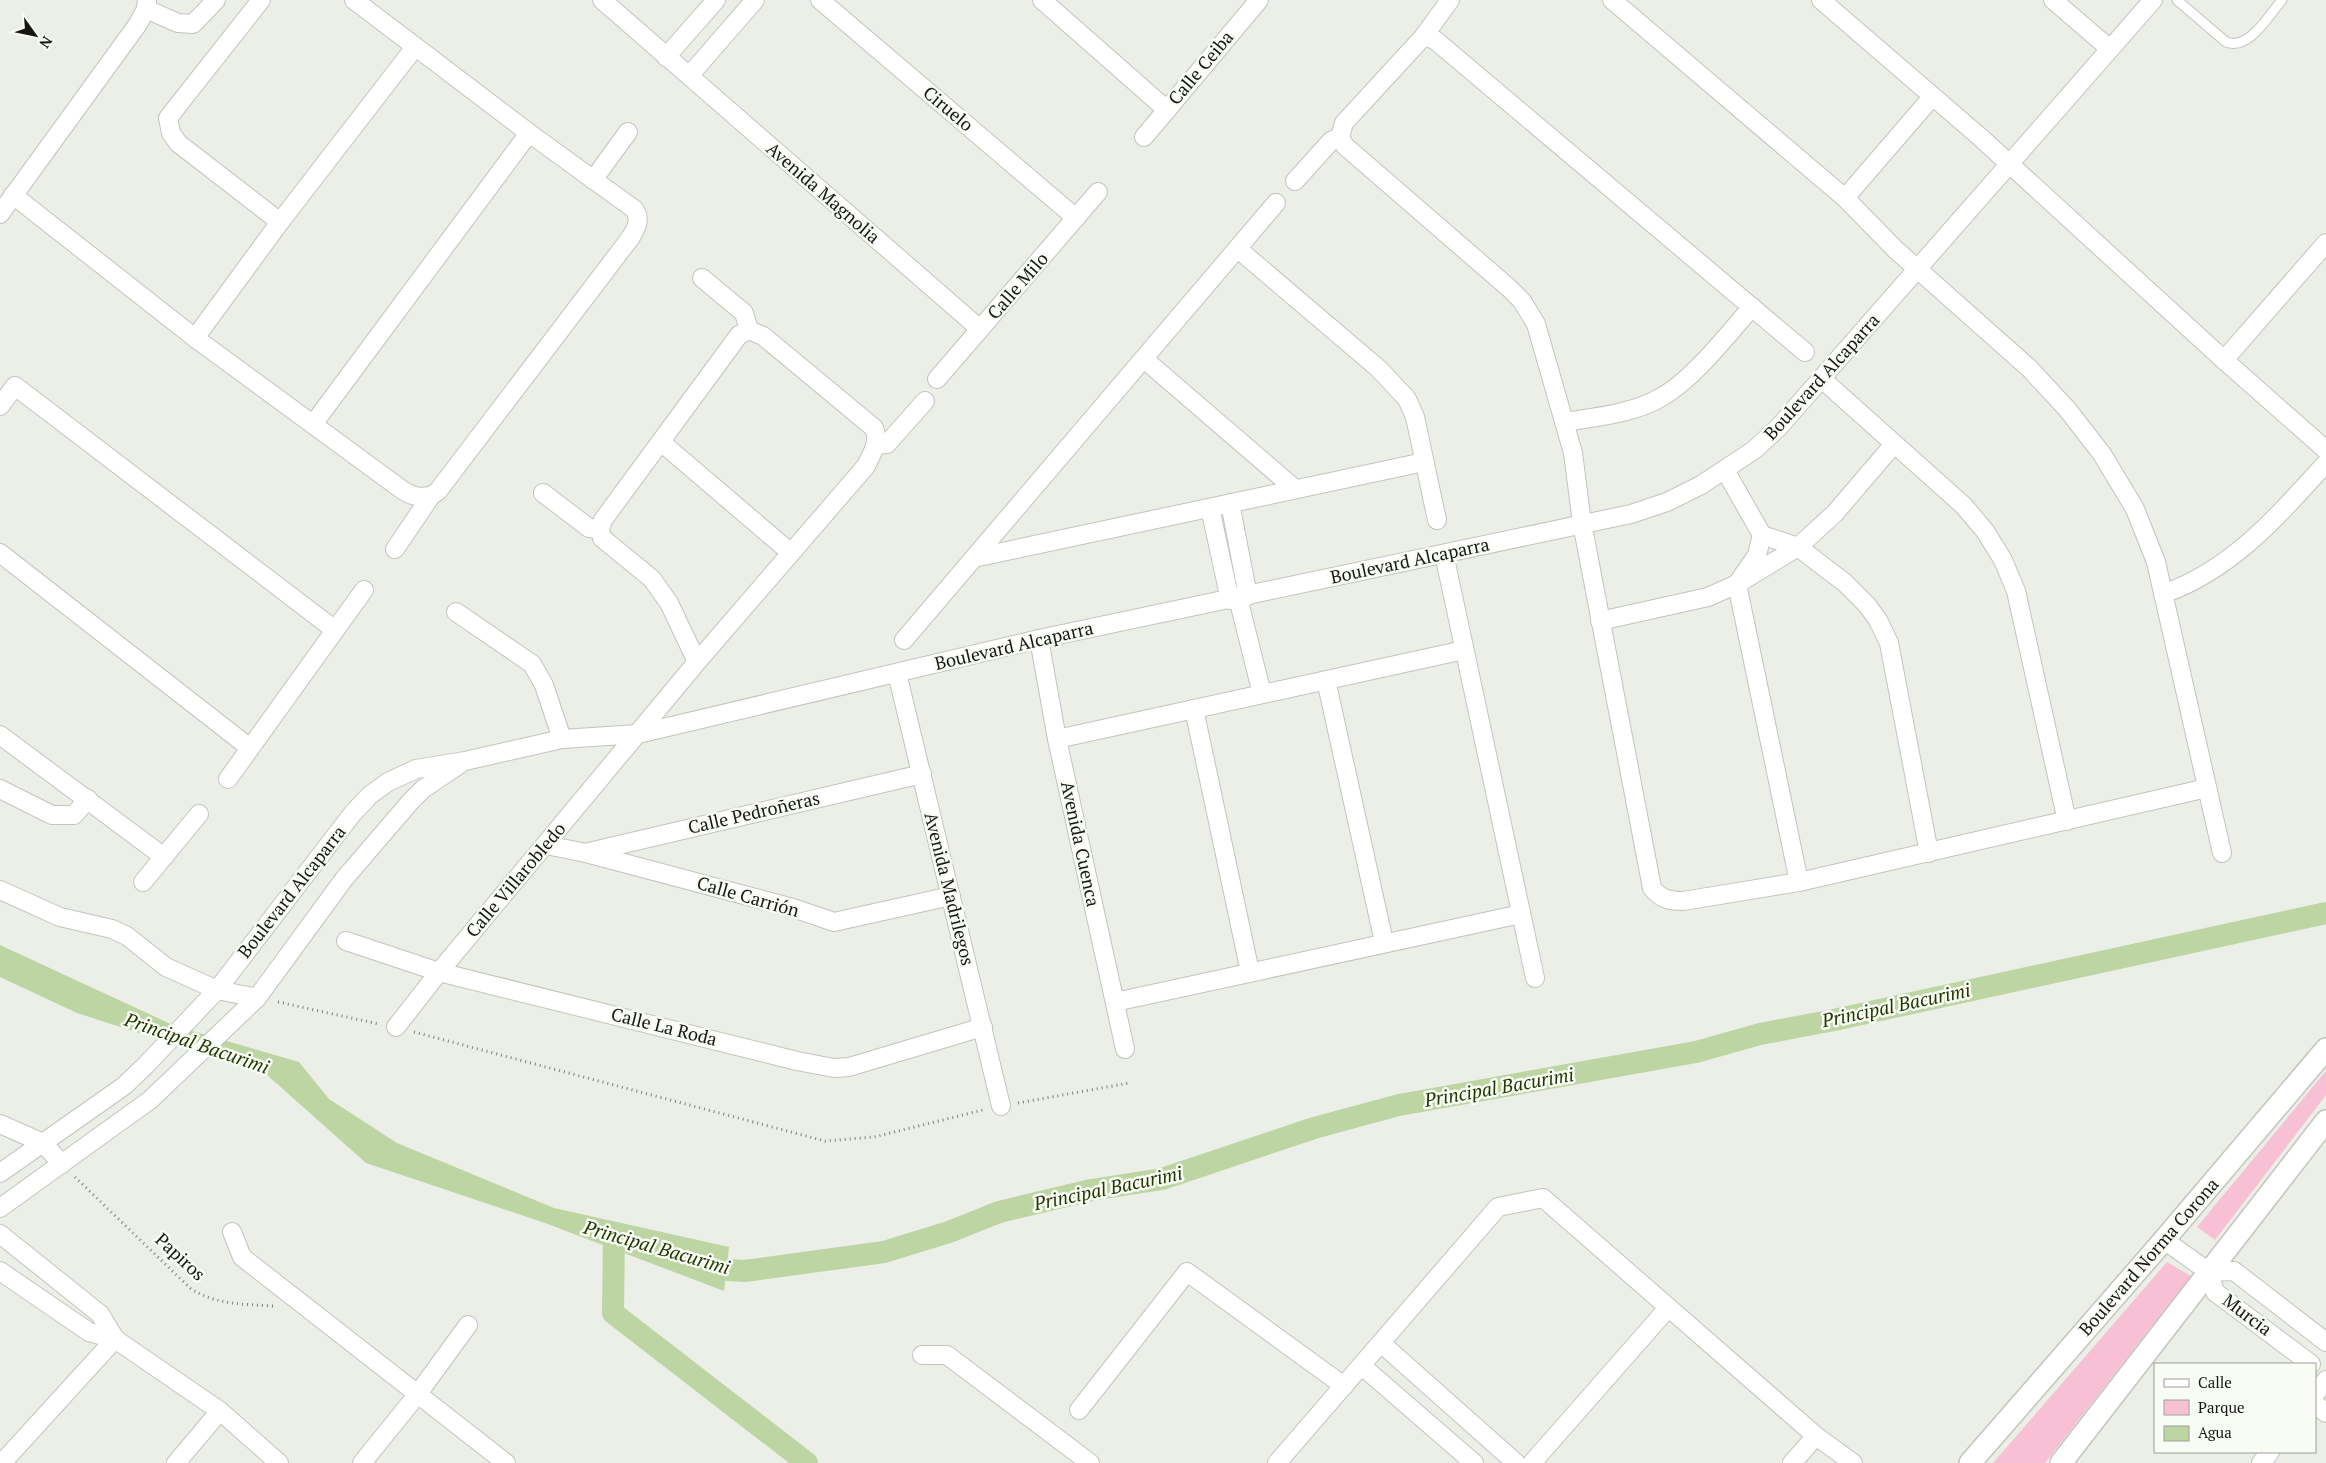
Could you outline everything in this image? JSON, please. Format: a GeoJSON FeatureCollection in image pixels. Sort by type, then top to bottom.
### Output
{"type":"FeatureCollection","features":[{"type":"Feature","properties":{"kind":"street"},"geometry":{"type":"LineString","coordinates":[[0,214],[138,24],[146,4],[178,23],[193,24],[216,0]]}},
{"type":"Feature","properties":{"kind":"street"},"geometry":{"type":"LineString","coordinates":[[261,0],[168,118],[168,125],[178,143],[280,222]]}},
{"type":"Feature","properties":{"kind":"street"},"geometry":{"type":"LineString","coordinates":[[354,0],[528,133],[634,209],[638,219],[637,227],[444,484],[430,496],[395,549]]}},
{"type":"Feature","properties":{"kind":"street","name":"Avenida Magnolia"},"geometry":{"type":"LineString","coordinates":[[602,0],[980,329]]}},
{"type":"Feature","properties":{"kind":"street"},"geometry":{"type":"LineString","coordinates":[[666,57],[716,0]]}},
{"type":"Feature","properties":{"kind":"street"},"geometry":{"type":"LineString","coordinates":[[689,76],[755,0]]}},
{"type":"Feature","properties":{"kind":"street","name":"Ciruelo"},"geometry":{"type":"LineString","coordinates":[[820,0],[1076,218]]}},
{"type":"Feature","properties":{"kind":"street"},"geometry":{"type":"LineString","coordinates":[[1042,0],[1167,110]]}},
{"type":"Feature","properties":{"kind":"street","name":"Calle Ceiba"},"geometry":{"type":"LineString","coordinates":[[1144,137],[1259,0]]}},
{"type":"Feature","properties":{"kind":"street"},"geometry":{"type":"LineString","coordinates":[[1450,0],[1424,36],[1344,123],[1340,137],[1345,146],[1510,288],[1522,301],[1536,324],[1573,453],[1582,523],[1600,621],[1652,888],[1659,897],[1670,901],[1682,901],[1799,882],[2207,788]]}},
{"type":"Feature","properties":{"kind":"street"},"geometry":{"type":"LineString","coordinates":[[1612,0],[1845,198],[1896,250],[2029,368],[2067,409],[2102,454],[2135,509],[2156,562],[2222,853]]}},
{"type":"Feature","properties":{"kind":"street"},"geometry":{"type":"LineString","coordinates":[[1821,0],[1932,98],[1980,137],[2224,360],[2326,450]]}},
{"type":"Feature","properties":{"kind":"street"},"geometry":{"type":"LineString","coordinates":[[2053,0],[2110,49]]}},
{"type":"Feature","properties":{"kind":"street","name":"Boulevard Alcaparra"},"geometry":{"type":"LineString","coordinates":[[0,1173],[124,1086],[146,1065],[211,996],[352,813],[370,795],[394,778],[416,769],[465,761],[562,739],[638,734],[1039,639],[1631,514],[1666,502],[1725,470],[1754,450],[1778,428],[1823,380],[1917,268],[2153,0]]}},
{"type":"Feature","properties":{"kind":"street"},"geometry":{"type":"LineString","coordinates":[[1424,36],[1435,40],[1806,352]]}},
{"type":"Feature","properties":{"kind":"street"},"geometry":{"type":"LineString","coordinates":[[195,338],[280,222],[415,46]]}},
{"type":"Feature","properties":{"kind":"street"},"geometry":{"type":"LineString","coordinates":[[1845,198],[1932,98]]}},
{"type":"Feature","properties":{"kind":"street"},"geometry":{"type":"LineString","coordinates":[[593,180],[628,132]]}},
{"type":"Feature","properties":{"kind":"street"},"geometry":{"type":"LineString","coordinates":[[314,423],[528,133]]}},
{"type":"Feature","properties":{"kind":"street"},"geometry":{"type":"LineString","coordinates":[[1295,182],[1331,141],[1340,137]]}},
{"type":"Feature","properties":{"kind":"street","name":"Calle Milo"},"geometry":{"type":"LineString","coordinates":[[937,379],[1098,192]]}},
{"type":"Feature","properties":{"kind":"street"},"geometry":{"type":"LineString","coordinates":[[14,195],[195,338],[314,423],[410,495],[420,498],[430,496]]}},
{"type":"Feature","properties":{"kind":"street"},"geometry":{"type":"LineString","coordinates":[[904,640],[1276,203]]}},
{"type":"Feature","properties":{"kind":"street"},"geometry":{"type":"LineString","coordinates":[[2224,360],[2326,243]]}},
{"type":"Feature","properties":{"kind":"street"},"geometry":{"type":"LineString","coordinates":[[1238,249],[1379,369],[1407,399],[1415,417],[1437,520]]}},
{"type":"Feature","properties":{"kind":"street"},"geometry":{"type":"LineString","coordinates":[[702,278],[744,313],[749,330]]}},
{"type":"Feature","properties":{"kind":"street"},"geometry":{"type":"LineString","coordinates":[[1564,422],[1620,413],[1660,398],[1693,372],[1752,307]]}},
{"type":"Feature","properties":{"kind":"street"},"geometry":{"type":"LineString","coordinates":[[697,662],[668,603],[652,579],[602,538],[600,529],[603,520],[739,335],[749,330],[763,336],[874,428],[877,436],[876,445],[887,444],[925,401]]}},
{"type":"Feature","properties":{"kind":"street"},"geometry":{"type":"LineString","coordinates":[[1144,359],[1296,489]]}},
{"type":"Feature","properties":{"kind":"street"},"geometry":{"type":"LineString","coordinates":[[1823,380],[1964,506],[1985,531],[2003,560],[2016,591],[2067,821]]}},
{"type":"Feature","properties":{"kind":"street"},"geometry":{"type":"LineString","coordinates":[[0,406],[15,386],[335,630]]}},
{"type":"Feature","properties":{"kind":"street"},"geometry":{"type":"LineString","coordinates":[[661,442],[791,553]]}},
{"type":"Feature","properties":{"kind":"street"},"geometry":{"type":"LineString","coordinates":[[1600,621],[1708,597],[1737,584],[1798,547],[1835,513],[1894,444]]}},
{"type":"Feature","properties":{"kind":"street","name":"Calle Villarobledo"},"geometry":{"type":"LineString","coordinates":[[396,1027],[439,972],[697,662],[866,466],[876,445]]}},
{"type":"Feature","properties":{"kind":"street"},"geometry":{"type":"LineString","coordinates":[[974,558],[1424,462]]}},
{"type":"Feature","properties":{"kind":"street"},"geometry":{"type":"LineString","coordinates":[[2164,594],[2194,582],[2239,552],[2274,520],[2326,462]]}},
{"type":"Feature","properties":{"kind":"street"},"geometry":{"type":"LineString","coordinates":[[1725,470],[1762,535],[1798,547],[1845,583],[1867,605],[1878,620],[1889,643],[1929,853]]}},
{"type":"Feature","properties":{"kind":"street"},"geometry":{"type":"LineString","coordinates":[[543,494],[589,528],[600,529]]}},
{"type":"Feature","properties":{"kind":"street"},"geometry":{"type":"LineString","coordinates":[[1230,503],[1239,598]]}},
{"type":"Feature","properties":{"kind":"street"},"geometry":{"type":"LineString","coordinates":[[1210,508],[1239,598],[1262,694]]}},
{"type":"Feature","properties":{"kind":"street"},"geometry":{"type":"LineString","coordinates":[[1762,535],[1757,555],[1737,584],[1799,882]]}},
{"type":"Feature","properties":{"kind":"street"},"geometry":{"type":"LineString","coordinates":[[0,553],[250,748]]}},
{"type":"Feature","properties":{"kind":"street"},"geometry":{"type":"LineString","coordinates":[[1444,554],[1535,978]]}},
{"type":"Feature","properties":{"kind":"street"},"geometry":{"type":"LineString","coordinates":[[228,779],[364,590]]}},
{"type":"Feature","properties":{"kind":"street"},"geometry":{"type":"LineString","coordinates":[[456,612],[532,664],[544,686],[562,739]]}},
{"type":"Feature","properties":{"kind":"street","name":"Avenida Cuenca"},"geometry":{"type":"LineString","coordinates":[[1039,639],[1057,739],[1125,1049]]}},
{"type":"Feature","properties":{"kind":"street"},"geometry":{"type":"LineString","coordinates":[[1057,739],[1464,650]]}},
{"type":"Feature","properties":{"kind":"street","name":"Avenida Madrilegos"},"geometry":{"type":"LineString","coordinates":[[897,673],[1001,1106]]}},
{"type":"Feature","properties":{"kind":"street"},"geometry":{"type":"LineString","coordinates":[[1326,680],[1384,942]]}},
{"type":"Feature","properties":{"kind":"street"},"geometry":{"type":"LineString","coordinates":[[1194,709],[1250,972]]}},
{"type":"Feature","properties":{"kind":"street"},"geometry":{"type":"LineString","coordinates":[[0,735],[164,857]]}},
{"type":"Feature","properties":{"kind":"street","name":"Boulevard Alcaparra"},"geometry":{"type":"LineString","coordinates":[[0,1208],[150,1100],[257,998],[344,879],[411,801],[423,789],[465,761]]}},
{"type":"Feature","properties":{"kind":"street","name":"Calle Pedroñeras"},"geometry":{"type":"LineString","coordinates":[[586,853],[922,774]]}},
{"type":"Feature","properties":{"kind":"street"},"geometry":{"type":"LineString","coordinates":[[0,789],[52,815],[74,815],[88,799]]}},
{"type":"Feature","properties":{"kind":"street"},"geometry":{"type":"LineString","coordinates":[[143,882],[199,814]]}},
{"type":"Feature","properties":{"kind":"street","name":"Calle Carrión"},"geometry":{"type":"LineString","coordinates":[[546,845],[586,853],[793,908],[834,922],[951,896]]}},
{"type":"Feature","properties":{"kind":"street"},"geometry":{"type":"LineString","coordinates":[[0,890],[60,917],[112,929],[127,936],[166,967],[211,996],[257,998]]}},
{"type":"Feature","properties":{"kind":"street"},"geometry":{"type":"LineString","coordinates":[[1115,1002],[1384,942],[1521,914]]}},
{"type":"Feature","properties":{"kind":"street","name":"Calle La Roda"},"geometry":{"type":"LineString","coordinates":[[346,940],[439,972],[834,1068],[849,1067],[982,1027]]}},
{"type":"Feature","properties":{"kind":"street","name":"Boulevard Norma Corona"},"geometry":{"type":"LineString","coordinates":[[1970,1463],[2164,1240],[2326,1049]]}},
{"type":"Feature","properties":{"kind":"street"},"geometry":{"type":"LineString","coordinates":[[2061,1463],[2326,1121]]}},
{"type":"Feature","properties":{"kind":"street"},"geometry":{"type":"LineString","coordinates":[[0,1124],[43,1142],[62,1164]]}},
{"type":"Feature","properties":{"kind":"street"},"geometry":{"type":"LineString","coordinates":[[1277,1463],[1498,1207],[1543,1198],[1816,1436],[1853,1463]]}},
{"type":"Feature","properties":{"kind":"street"},"geometry":{"type":"LineString","coordinates":[[232,1232],[242,1257],[506,1463]]}},
{"type":"Feature","properties":{"kind":"street"},"geometry":{"type":"LineString","coordinates":[[0,1234],[100,1314],[115,1339]]}},
{"type":"Feature","properties":{"kind":"street"},"geometry":{"type":"LineString","coordinates":[[2164,1240],[2209,1272]]}},
{"type":"Feature","properties":{"kind":"street"},"geometry":{"type":"LineString","coordinates":[[0,1271],[89,1332],[115,1339],[220,1411],[279,1463]]}},
{"type":"Feature","properties":{"kind":"street","name":"Murcia"},"geometry":{"type":"LineString","coordinates":[[2310,1363],[2215,1292],[2209,1272],[2234,1271],[2326,1342]]}},
{"type":"Feature","properties":{"kind":"street"},"geometry":{"type":"LineString","coordinates":[[1079,1410],[1187,1272],[1344,1386]]}},
{"type":"Feature","properties":{"kind":"street"},"geometry":{"type":"LineString","coordinates":[[1532,1463],[1668,1308]]}},
{"type":"Feature","properties":{"kind":"street"},"geometry":{"type":"LineString","coordinates":[[367,1458],[417,1395],[468,1324]]}},
{"type":"Feature","properties":{"kind":"street"},"geometry":{"type":"LineString","coordinates":[[2,1463],[115,1339]]}},
{"type":"Feature","properties":{"kind":"street"},"geometry":{"type":"LineString","coordinates":[[1381,1343],[1516,1463]]}},
{"type":"Feature","properties":{"kind":"street"},"geometry":{"type":"LineString","coordinates":[[922,1354],[947,1355],[1090,1463]]}},
{"type":"Feature","properties":{"kind":"street"},"geometry":{"type":"LineString","coordinates":[[1362,1366],[1474,1463]]}},
{"type":"Feature","properties":{"kind":"street"},"geometry":{"type":"LineString","coordinates":[[2316,1368],[2326,1376]]}},
{"type":"Feature","properties":{"kind":"street"},"geometry":{"type":"LineString","coordinates":[[2316,1393],[2326,1380]]}},
{"type":"Feature","properties":{"kind":"street"},"geometry":{"type":"LineString","coordinates":[[2316,1405],[2326,1413]]}},
{"type":"Feature","properties":{"kind":"street"},"geometry":{"type":"LineString","coordinates":[[176,1463],[220,1411]]}},
{"type":"Feature","properties":{"kind":"street"},"geometry":{"type":"LineString","coordinates":[[1792,1463],[1816,1436]]}},
{"type":"Feature","properties":{"kind":"street"},"geometry":{"type":"LineString","coordinates":[[2261,1463],[2269,1453]]}},
{"type":"Feature","properties":{"kind":"lane"},"geometry":{"type":"LineString","coordinates":[[2177,0],[2226,42],[2238,44],[2249,38],[2282,0]]}},
{"type":"Feature","properties":{"kind":"path"},"geometry":{"type":"LineString","coordinates":[[257,998],[396,1027],[825,1141],[874,1137],[1001,1106],[1128,1083]]}},
{"type":"Feature","properties":{"kind":"path","name":"Papiros"},"geometry":{"type":"LineString","coordinates":[[62,1164],[191,1289],[207,1299],[232,1304],[309,1310]]}},
{"type":"Feature","properties":{"kind":"green space"},"geometry":{"type":"Polygon","coordinates":[[[2326,1071],[2326,1095],[2215,1240],[2197,1227],[2326,1071]]]}},
{"type":"Feature","properties":{"kind":"green space"},"geometry":{"type":"Polygon","coordinates":[[[2167,1262],[2191,1276],[2045,1463],[1993,1463],[2167,1262]]]}},
{"type":"Feature","properties":{"kind":"water"},"geometry":{"type":"Polygon","coordinates":[[[0,945],[175,1026],[299,1062],[329,1099],[397,1143],[554,1208],[729,1247],[724,1291],[545,1223],[366,1163],[266,1074],[77,1013],[0,977],[0,945]]]}},
{"type":"Feature","properties":{"kind":"waterway","name":"Principal Bacurimi"},"geometry":{"type":"LineString","coordinates":[[698,1257],[728,1270],[745,1271],[884,1252],[949,1232],[999,1212],[1091,1190],[1162,1179],[1314,1128],[1399,1105],[1696,1052],[1760,1034],[1834,1020],[2326,913]]}},
{"type":"Feature","properties":{"kind":"waterway"},"geometry":{"type":"LineString","coordinates":[[614,1234],[613,1313],[807,1463]]}}]}
